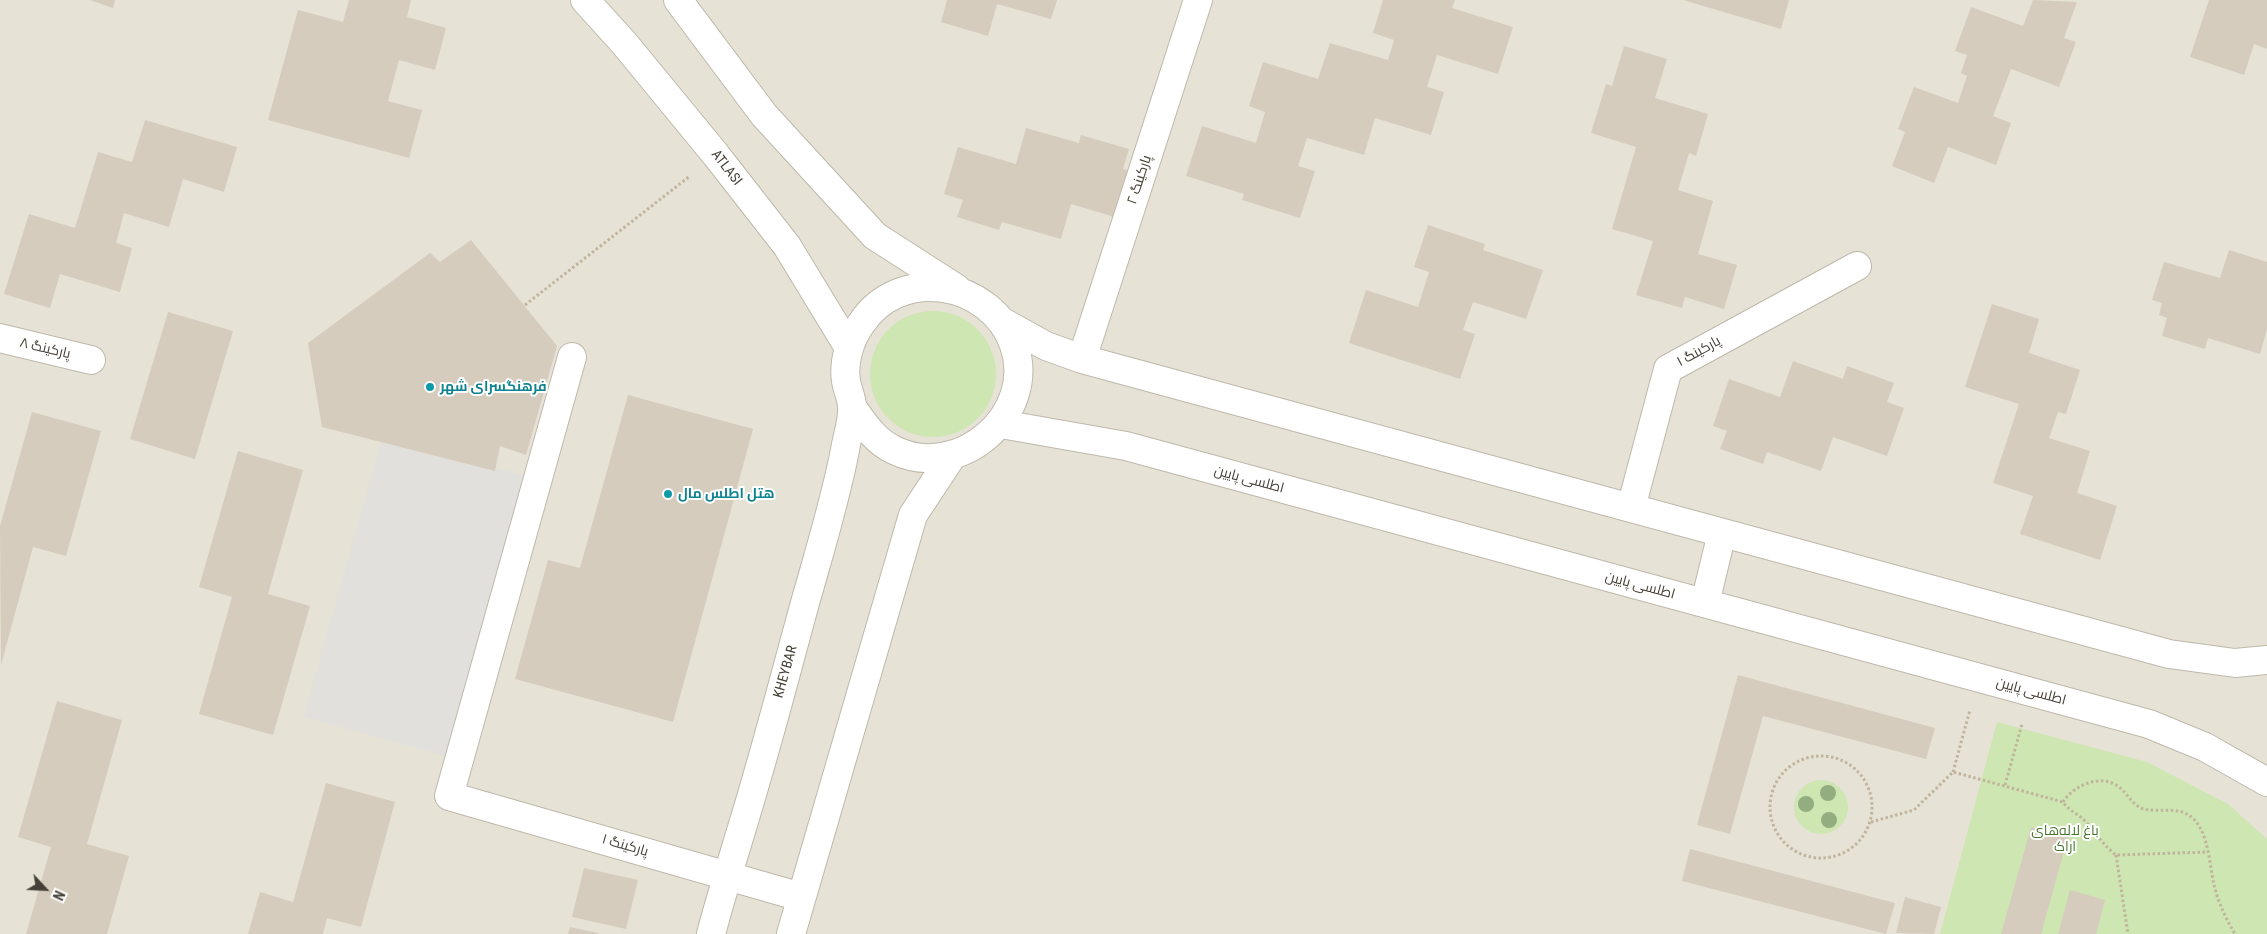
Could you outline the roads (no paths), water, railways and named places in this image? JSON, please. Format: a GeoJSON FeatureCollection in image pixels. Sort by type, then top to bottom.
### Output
{"type":"FeatureCollection","features":[{"type":"Feature","properties":{"kind":"street","name":"ATLASI"},"geometry":{"type":"LineString","coordinates":[[585,0],[716,155],[786,246],[849,348]]}},
{"type":"Feature","properties":{"kind":"street"},"geometry":{"type":"LineString","coordinates":[[678,0],[764,114],[876,236],[959,290],[983,302],[1001,321],[1014,345],[1018,372],[1013,399],[1001,424],[979,444],[952,456],[922,458],[894,450],[869,432],[852,407],[845,378],[849,348],[861,323],[880,303],[904,290],[932,285],[959,290]]}},
{"type":"Feature","properties":{"kind":"street","name":"پارکینگ ۲"},"geometry":{"type":"LineString","coordinates":[[1082,360],[1198,0]]}},
{"type":"Feature","properties":{"kind":"street","name":"پارکینگ ۱"},"geometry":{"type":"LineString","coordinates":[[1631,508],[1668,369],[1857,266]]}},
{"type":"Feature","properties":{"kind":"street"},"geometry":{"type":"LineString","coordinates":[[1001,321],[1046,346],[1082,360],[2169,654],[2235,663],[2267,660]]}},
{"type":"Feature","properties":{"kind":"street","name":"پارکینگ ۸"},"geometry":{"type":"LineString","coordinates":[[0,338],[91,360]]}},
{"type":"Feature","properties":{"kind":"street","name":"پارکینگ ۱"},"geometry":{"type":"LineString","coordinates":[[572,357],[449,796],[801,897]]}},
{"type":"Feature","properties":{"kind":"street","name":"KHEYBAR"},"geometry":{"type":"LineString","coordinates":[[710,934],[756,780],[839,483],[852,407]]}},
{"type":"Feature","properties":{"kind":"street","name":"اطلسی پایین"},"geometry":{"type":"LineString","coordinates":[[1001,424],[1126,446],[2149,724],[2205,747],[2267,782]]}},
{"type":"Feature","properties":{"kind":"street"},"geometry":{"type":"LineString","coordinates":[[791,934],[913,516],[952,456]]}},
{"type":"Feature","properties":{"kind":"street"},"geometry":{"type":"LineString","coordinates":[[1705,603],[1722,533]]}},
{"type":"Feature","properties":{"kind":"place","name":"فرهنگسرای شهر"},"geometry":{"type":"Point","coordinates":[430,387]}},
{"type":"Feature","properties":{"kind":"place","name":"هتل اطلس مال"},"geometry":{"type":"Point","coordinates":[668,494]}},
{"type":"Feature","properties":{"kind":"park label","name":"باغ لاله‌های اراک"},"geometry":{"type":"Point","coordinates":[2065,840]}}]}
